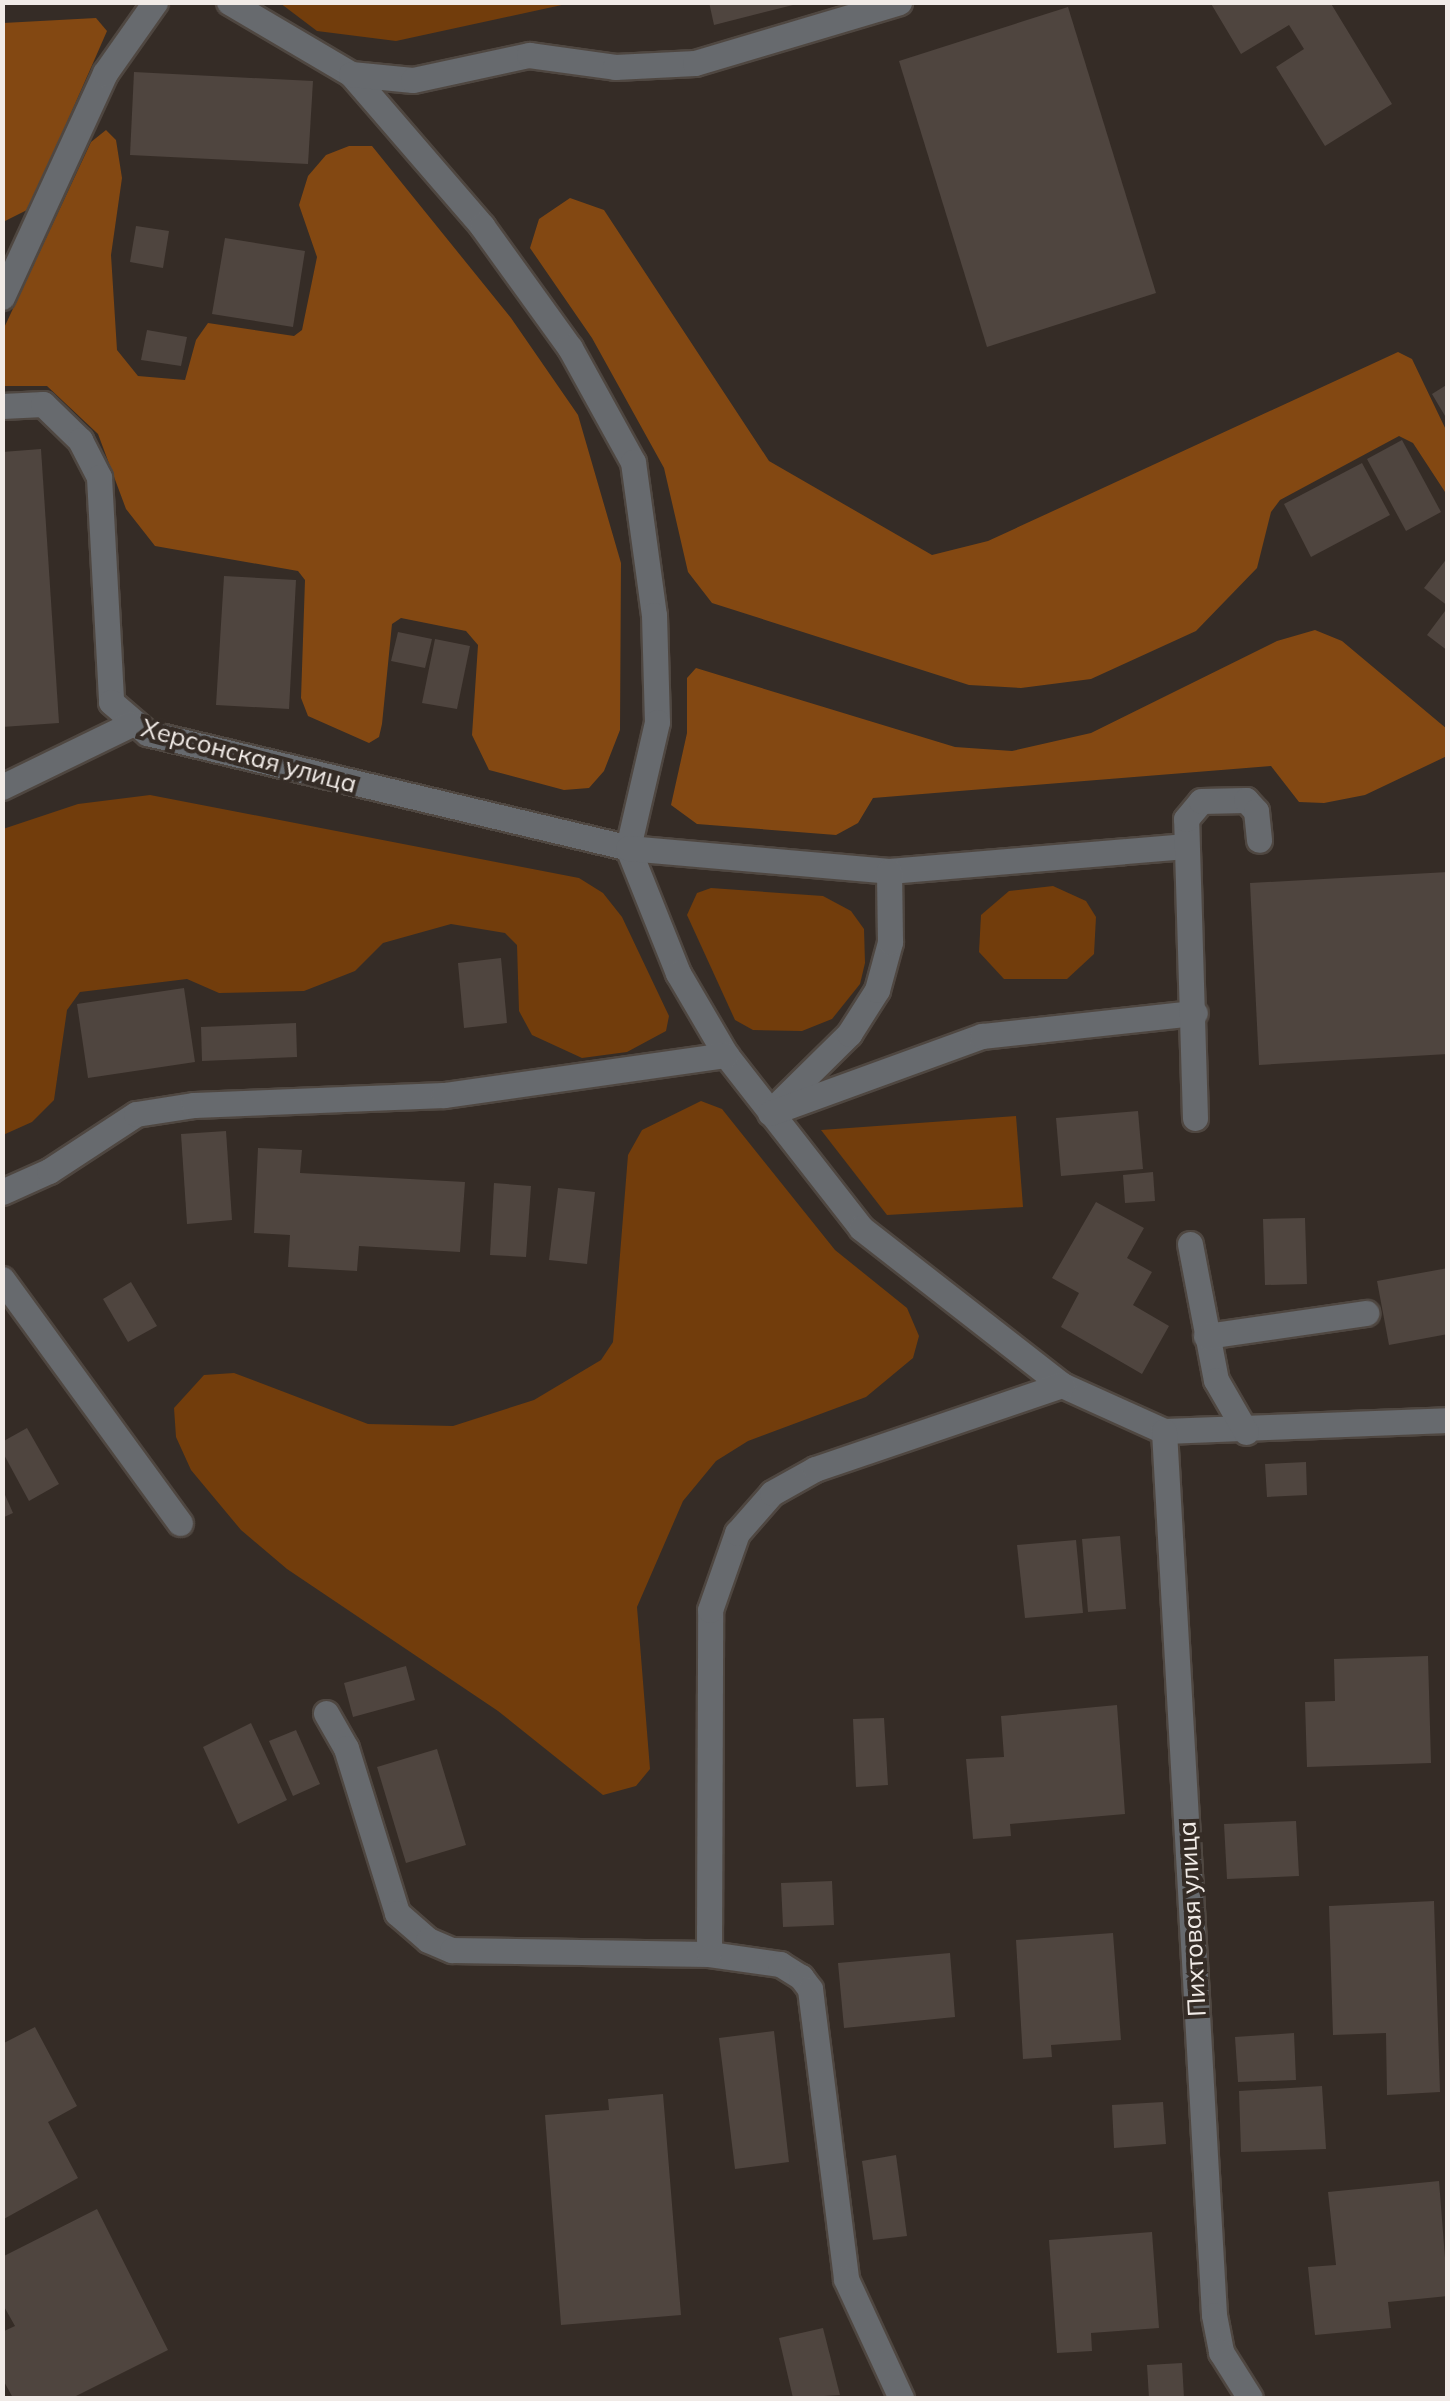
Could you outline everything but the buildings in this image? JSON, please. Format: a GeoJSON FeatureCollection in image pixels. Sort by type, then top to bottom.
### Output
{"type":"FeatureCollection","features":[{"type":"Feature","properties":{"kind":"lane"},"geometry":{"type":"LineString","coordinates":[[2,297],[105,73],[155,2]]}},
{"type":"Feature","properties":{"kind":"lane"},"geometry":{"type":"LineString","coordinates":[[229,2],[351,74],[482,226],[570,348],[633,462],[654,615],[657,722],[628,848],[678,974],[726,1055],[861,1228],[1062,1385],[1164,1431],[1246,1432],[1448,1420]]}},
{"type":"Feature","properties":{"kind":"lane"},"geometry":{"type":"LineString","coordinates":[[351,74],[413,80],[529,55],[615,67],[695,63],[899,2]]}},
{"type":"Feature","properties":{"kind":"lane","name":"Херсонская улица"},"geometry":{"type":"LineString","coordinates":[[2,406],[44,404],[80,440],[98,477],[111,702],[130,724],[335,782],[628,848],[889,872],[1186,846]]}},
{"type":"Feature","properties":{"kind":"lane"},"geometry":{"type":"LineString","coordinates":[[2,787],[130,724]]}},
{"type":"Feature","properties":{"kind":"lane"},"geometry":{"type":"LineString","coordinates":[[1195,1118],[1195,1013],[1186,846],[1191,809],[1238,798],[1256,810],[1259,840]]}},
{"type":"Feature","properties":{"kind":"lane"},"geometry":{"type":"LineString","coordinates":[[770,1112],[849,1034],[877,990],[890,942],[889,872]]}},
{"type":"Feature","properties":{"kind":"lane"},"geometry":{"type":"LineString","coordinates":[[770,1112],[982,1036],[1195,1013]]}},
{"type":"Feature","properties":{"kind":"lane"},"geometry":{"type":"LineString","coordinates":[[2,1192],[49,1171],[136,1114],[194,1106],[444,1095],[726,1055]]}},
{"type":"Feature","properties":{"kind":"lane"},"geometry":{"type":"LineString","coordinates":[[1190,1244],[1216,1380],[1246,1432]]}},
{"type":"Feature","properties":{"kind":"lane"},"geometry":{"type":"LineString","coordinates":[[2,1279],[180,1523]]}},
{"type":"Feature","properties":{"kind":"lane"},"geometry":{"type":"LineString","coordinates":[[1206,1336],[1366,1313]]}},
{"type":"Feature","properties":{"kind":"lane"},"geometry":{"type":"LineString","coordinates":[[709,1954],[710,1610],[737,1533],[772,1493],[815,1469],[1062,1385]]}},
{"type":"Feature","properties":{"kind":"lane","name":"Пихтовая улица"},"geometry":{"type":"LineString","coordinates":[[1164,1431],[1214,2316],[1221,2352],[1250,2398]]}},
{"type":"Feature","properties":{"kind":"lane"},"geometry":{"type":"LineString","coordinates":[[326,1713],[346,1748],[397,1913],[428,1940],[452,1950],[709,1954],[780,1964],[810,1989],[846,2279],[901,2398]]}},
{"type":"Feature","properties":{"kind":"shaded area"},"geometry":{"type":"Polygon","coordinates":[[[280,3],[571,3],[396,41],[317,31],[280,3]]]}},
{"type":"Feature","properties":{"kind":"shaded area"},"geometry":{"type":"Polygon","coordinates":[[[96,18],[107,31],[29,209],[3,222],[3,23],[96,18]]]}},
{"type":"Feature","properties":{"kind":"shaded area"},"geometry":{"type":"Polygon","coordinates":[[[106,130],[116,140],[122,178],[111,255],[117,350],[138,376],[185,380],[196,340],[208,323],[294,336],[302,330],[317,257],[299,205],[308,176],[326,155],[349,146],[372,146],[511,318],[578,415],[621,563],[620,730],[604,771],[589,788],[564,790],[489,770],[472,735],[478,645],[466,631],[401,618],[392,624],[382,724],[379,737],[369,743],[308,716],[301,698],[305,580],[298,571],[155,546],[126,509],[98,434],[47,386],[3,386],[3,330],[91,142],[106,130]]]}},
{"type":"Feature","properties":{"kind":"shaded area"},"geometry":{"type":"Polygon","coordinates":[[[570,198],[604,210],[769,461],[932,555],[988,541],[1398,352],[1412,359],[1447,432],[1447,495],[1413,443],[1399,436],[1280,500],[1271,512],[1257,568],[1196,631],[1091,679],[1021,688],[969,685],[712,603],[688,572],[664,468],[592,338],[530,248],[539,219],[570,198]]]}},
{"type":"Feature","properties":{"kind":"shaded area"},"geometry":{"type":"Polygon","coordinates":[[[1315,630],[1342,641],[1447,729],[1447,756],[1365,795],[1324,803],[1299,802],[1271,766],[873,798],[858,823],[836,835],[697,824],[671,805],[687,733],[687,678],[696,668],[955,747],[1012,751],[1091,733],[1277,641],[1315,630]]]}},
{"type":"Feature","properties":{"kind":"shaded area"},"geometry":{"type":"Polygon","coordinates":[[[150,795],[579,878],[603,893],[622,917],[669,1016],[666,1031],[627,1052],[582,1058],[532,1035],[519,1011],[517,945],[505,933],[451,924],[383,943],[355,971],[304,991],[219,993],[187,979],[80,992],[67,1010],[54,1100],[32,1122],[3,1135],[3,829],[78,804],[150,795]]]}},
{"type":"Feature","properties":{"kind":"shaded area"},"geometry":{"type":"Polygon","coordinates":[[[1053,886],[1086,901],[1096,917],[1094,954],[1067,979],[1004,979],[979,952],[981,915],[1009,891],[1053,886]]]}},
{"type":"Feature","properties":{"kind":"shaded area"},"geometry":{"type":"Polygon","coordinates":[[[711,888],[823,896],[851,911],[864,929],[865,963],[860,984],[832,1019],[802,1031],[753,1030],[735,1020],[687,915],[697,893],[711,888]]]}},
{"type":"Feature","properties":{"kind":"shaded area"},"geometry":{"type":"Polygon","coordinates":[[[701,1101],[722,1109],[835,1250],[907,1308],[919,1336],[913,1358],[866,1397],[748,1441],[716,1461],[683,1501],[637,1607],[650,1769],[636,1786],[603,1795],[498,1711],[287,1569],[241,1530],[191,1470],[176,1437],[174,1408],[204,1375],[234,1373],[368,1424],[453,1426],[534,1400],[601,1360],[613,1342],[628,1155],[642,1130],[701,1101]]]}},
{"type":"Feature","properties":{"kind":"shaded area"},"geometry":{"type":"Polygon","coordinates":[[[1016,1116],[1023,1207],[887,1215],[821,1130],[1016,1116]]]}}]}
